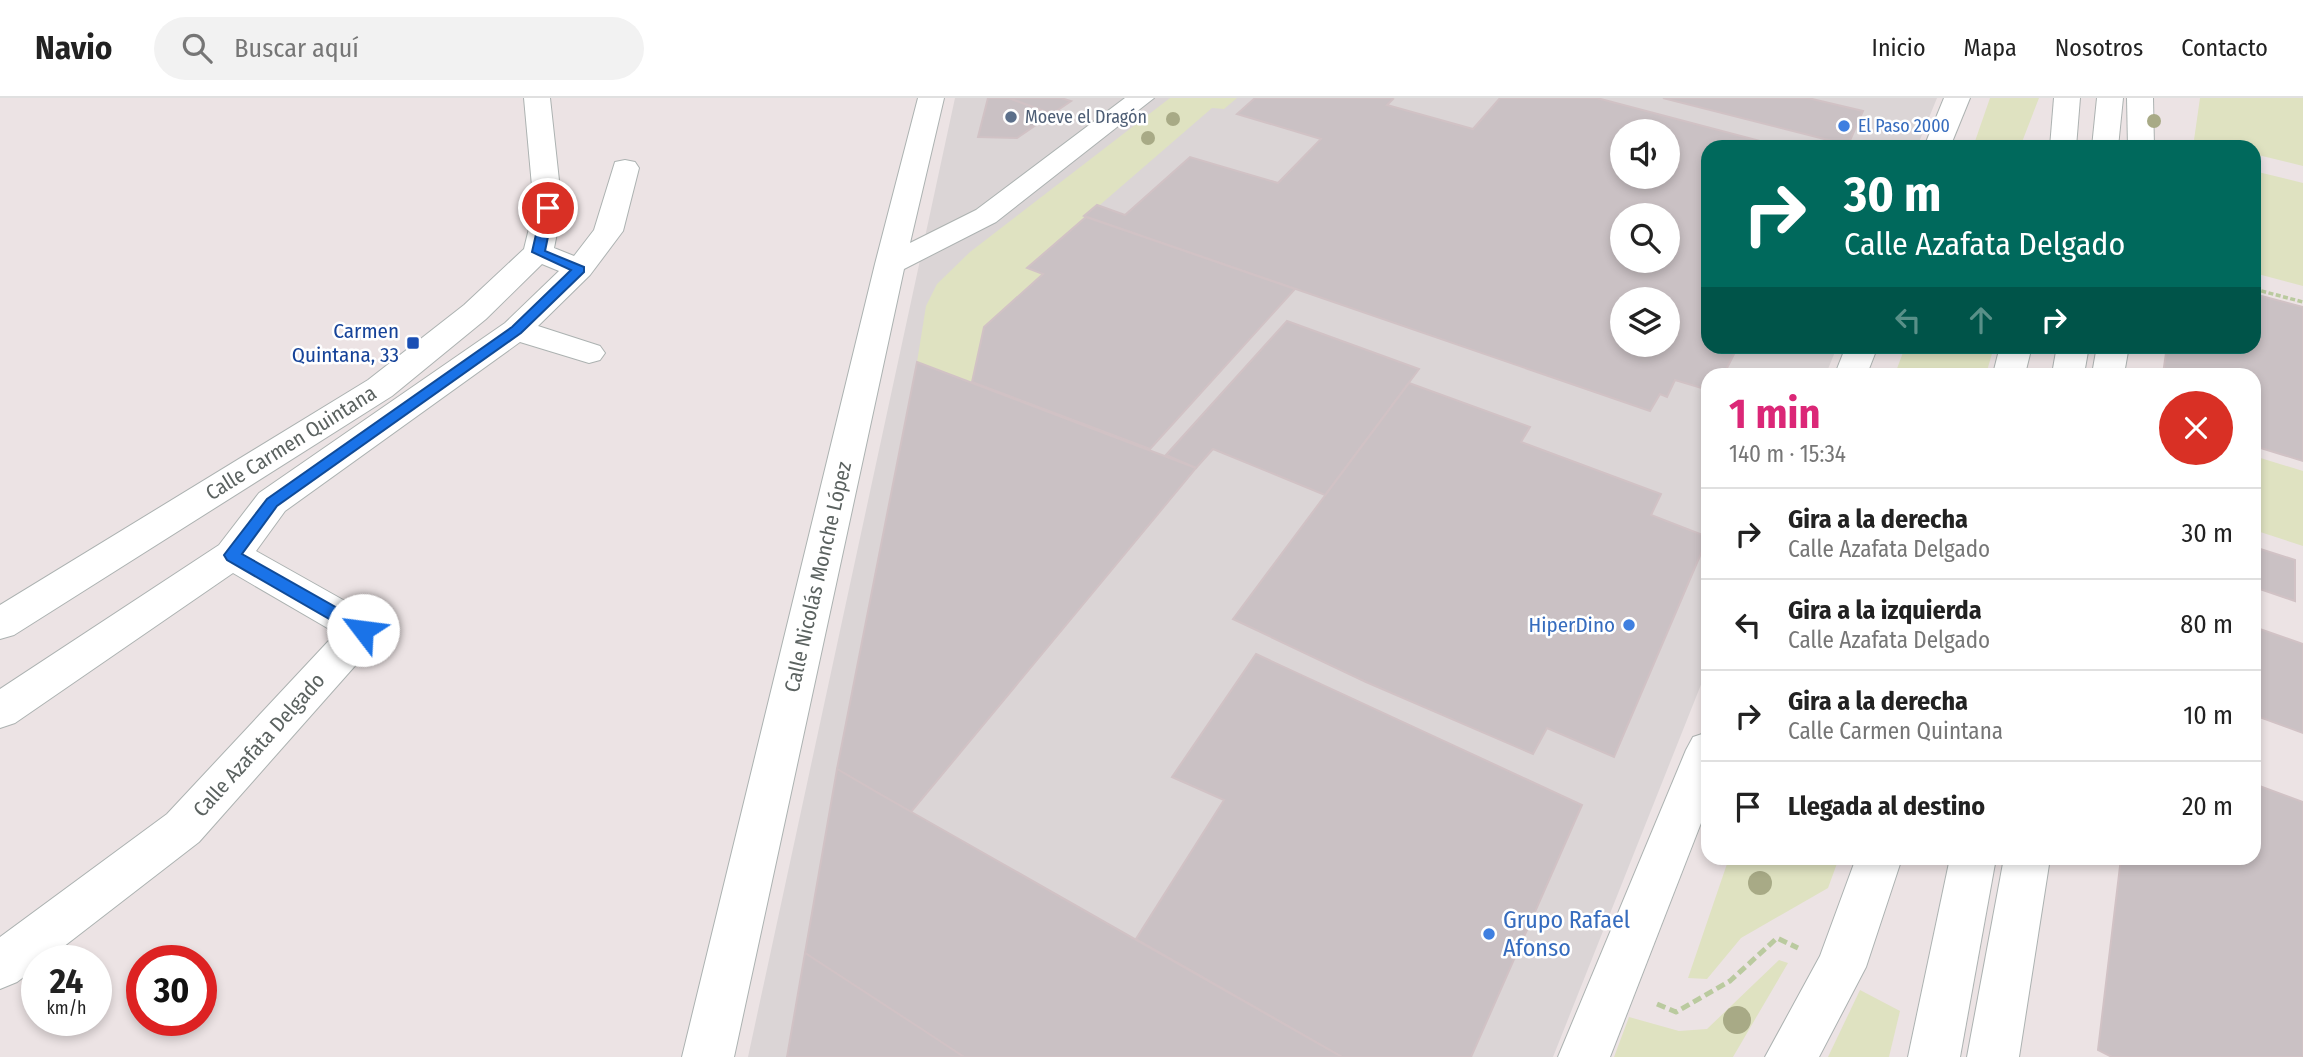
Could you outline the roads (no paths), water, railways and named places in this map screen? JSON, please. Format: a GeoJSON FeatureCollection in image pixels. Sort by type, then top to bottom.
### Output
{"type":"FeatureCollection","features":[{"type":"Feature","properties":{"kind":"street"},"geometry":{"type":"LineString","coordinates":[[537,98],[548,208],[538,252],[579,269]]}},
{"type":"Feature","properties":{"kind":"street","name":"Calle Nicolás Monche López"},"geometry":{"type":"LineString","coordinates":[[709,1057],[930,98]]}},
{"type":"Feature","properties":{"kind":"street"},"geometry":{"type":"LineString","coordinates":[[890,264],[986,216],[1141,98]]}},
{"type":"Feature","properties":{"kind":"street"},"geometry":{"type":"LineString","coordinates":[[1940,140],[1956,98]]}},
{"type":"Feature","properties":{"kind":"street"},"geometry":{"type":"LineString","coordinates":[[2064,140],[2067,98]]}},
{"type":"Feature","properties":{"kind":"street"},"geometry":{"type":"LineString","coordinates":[[2106,140],[2110,98]]}},
{"type":"Feature","properties":{"kind":"street"},"geometry":{"type":"LineString","coordinates":[[2140,98],[2141,140]]}},
{"type":"Feature","properties":{"kind":"street"},"geometry":{"type":"LineString","coordinates":[[0,711],[232,555],[272,502],[516,330],[579,269],[608,232],[625,168]]}},
{"type":"Feature","properties":{"kind":"street","name":"Calle Carmen Quintana"},"geometry":{"type":"LineString","coordinates":[[0,624],[380,388],[475,312],[538,252]]}},
{"type":"Feature","properties":{"kind":"street"},"geometry":{"type":"LineString","coordinates":[[516,330],[589,353]]}},
{"type":"Feature","properties":{"kind":"street","name":"Calle Azafata Delgado"},"geometry":{"type":"LineString","coordinates":[[0,966],[184,828],[363,630],[232,555]]}},
{"type":"Feature","properties":{"kind":"street"},"geometry":{"type":"LineString","coordinates":[[1584,1057],[1701,767]]}},
{"type":"Feature","properties":{"kind":"street"},"geometry":{"type":"LineString","coordinates":[[1791,1057],[1841,967],[1877,865]]}},
{"type":"Feature","properties":{"kind":"street"},"geometry":{"type":"LineString","coordinates":[[1934,1057],[1972,865]]}},
{"type":"Feature","properties":{"kind":"street"},"geometry":{"type":"LineString","coordinates":[[1993,1057],[2026,865]]}},
{"type":"Feature","properties":{"kind":"place","name":"Moeve el Dragón"},"geometry":{"type":"Point","coordinates":[1011,117]}},
{"type":"Feature","properties":{"kind":"place","name":"El Paso 2000"},"geometry":{"type":"Point","coordinates":[1844,126]}},
{"type":"Feature","properties":{"kind":"place","name":"Carmen Quintana, 33"},"geometry":{"type":"Point","coordinates":[413,343]}},
{"type":"Feature","properties":{"kind":"place","name":"HiperDino"},"geometry":{"type":"Point","coordinates":[1629,625]}},
{"type":"Feature","properties":{"kind":"place","name":"Grupo Rafael Afonso"},"geometry":{"type":"Point","coordinates":[1489,934]}}]}
